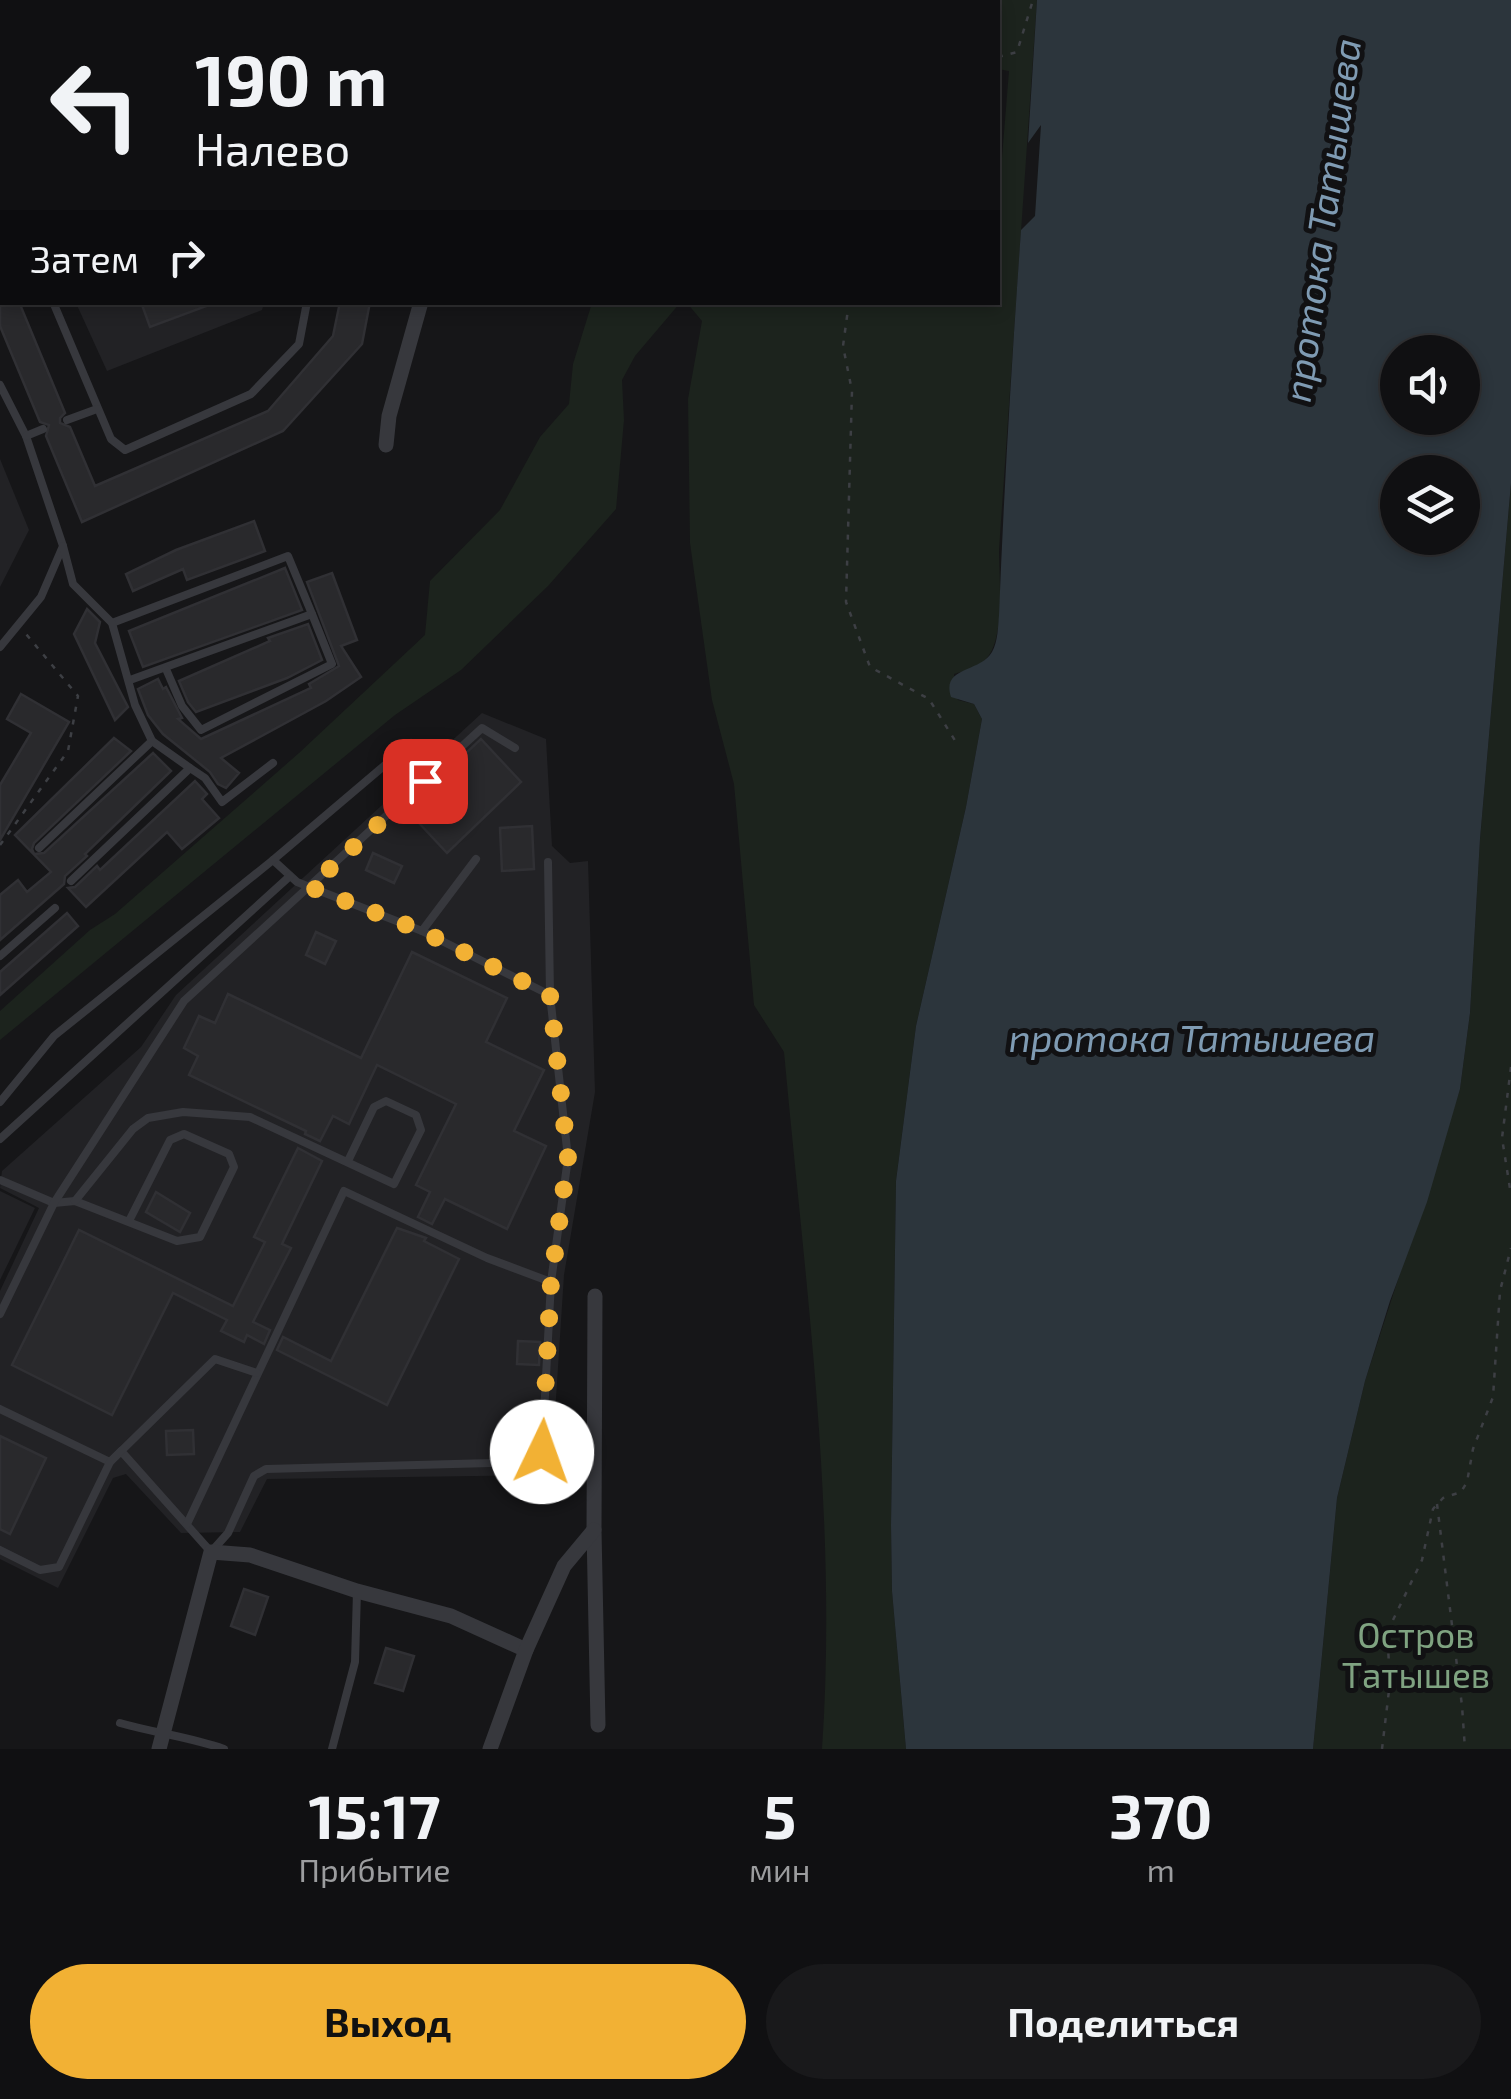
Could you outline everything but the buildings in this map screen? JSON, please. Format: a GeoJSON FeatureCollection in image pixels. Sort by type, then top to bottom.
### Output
{"type":"FeatureCollection","features":[{"type":"Feature","properties":{"kind":"street"},"geometry":{"type":"LineString","coordinates":[[386,445],[389,416],[420,305]]}},
{"type":"Feature","properties":{"kind":"street"},"geometry":{"type":"LineString","coordinates":[[595,1296],[598,1725]]}},
{"type":"Feature","properties":{"kind":"street"},"geometry":{"type":"LineString","coordinates":[[490,1749],[526,1650],[564,1566],[594,1530]]}},
{"type":"Feature","properties":{"kind":"street"},"geometry":{"type":"LineString","coordinates":[[162,1742],[211,1552],[250,1555],[357,1591],[452,1616],[526,1650]]}},
{"type":"Feature","properties":{"kind":"lane"},"geometry":{"type":"LineString","coordinates":[[54,305],[111,439],[125,450],[251,394],[299,344],[306,305]]}},
{"type":"Feature","properties":{"kind":"lane"},"geometry":{"type":"LineString","coordinates":[[0,385],[26,436],[73,584],[112,623],[135,705],[152,741],[205,778],[222,802],[273,763]]}},
{"type":"Feature","properties":{"kind":"lane"},"geometry":{"type":"LineString","coordinates":[[68,420],[97,409]]}},
{"type":"Feature","properties":{"kind":"lane"},"geometry":{"type":"LineString","coordinates":[[26,436],[44,430]]}},
{"type":"Feature","properties":{"kind":"lane"},"geometry":{"type":"LineString","coordinates":[[0,647],[41,597],[64,546]]}},
{"type":"Feature","properties":{"kind":"lane"},"geometry":{"type":"LineString","coordinates":[[112,623],[288,556],[332,664],[201,730],[182,706],[166,669]]}},
{"type":"Feature","properties":{"kind":"lane"},"geometry":{"type":"LineString","coordinates":[[130,680],[312,614]]}},
{"type":"Feature","properties":{"kind":"lane"},"geometry":{"type":"LineString","coordinates":[[0,1314],[54,1204],[184,1000],[482,728],[515,748]]}},
{"type":"Feature","properties":{"kind":"lane"},"geometry":{"type":"LineString","coordinates":[[39,848],[152,741]]}},
{"type":"Feature","properties":{"kind":"lane"},"geometry":{"type":"LineString","coordinates":[[0,1102],[54,1036],[410,744]]}},
{"type":"Feature","properties":{"kind":"lane"},"geometry":{"type":"LineString","coordinates":[[72,881],[190,768]]}},
{"type":"Feature","properties":{"kind":"lane"},"geometry":{"type":"LineString","coordinates":[[272,860],[310,887],[422,931],[550,995]]}},
{"type":"Feature","properties":{"kind":"lane"},"geometry":{"type":"LineString","coordinates":[[422,931],[476,860]]}},
{"type":"Feature","properties":{"kind":"lane"},"geometry":{"type":"LineString","coordinates":[[121,1451],[211,1552],[228,1533],[254,1476],[266,1469],[532,1462],[542,1452],[551,1282],[568,1158],[550,995],[548,862]]}},
{"type":"Feature","properties":{"kind":"lane"},"geometry":{"type":"LineString","coordinates":[[0,1138],[290,876]]}},
{"type":"Feature","properties":{"kind":"lane"},"geometry":{"type":"LineString","coordinates":[[0,956],[55,908]]}},
{"type":"Feature","properties":{"kind":"lane"},"geometry":{"type":"LineString","coordinates":[[75,1200],[133,1128],[148,1118],[183,1112],[250,1117],[394,1184],[420,1130],[416,1115],[386,1101],[374,1107],[348,1161]]}},
{"type":"Feature","properties":{"kind":"lane"},"geometry":{"type":"LineString","coordinates":[[0,1180],[54,1204],[75,1200],[129,1222],[176,1241],[200,1237],[234,1167],[228,1154],[184,1134],[170,1140],[129,1222]]}},
{"type":"Feature","properties":{"kind":"lane"},"geometry":{"type":"LineString","coordinates":[[188,1524],[344,1191],[487,1258],[551,1282]]}},
{"type":"Feature","properties":{"kind":"lane"},"geometry":{"type":"LineString","coordinates":[[0,1550],[40,1570],[59,1567],[110,1462],[121,1451],[216,1359],[257,1373]]}},
{"type":"Feature","properties":{"kind":"lane"},"geometry":{"type":"LineString","coordinates":[[0,1409],[110,1462]]}},
{"type":"Feature","properties":{"kind":"lane"},"geometry":{"type":"LineString","coordinates":[[332,1749],[355,1662],[357,1591]]}},
{"type":"Feature","properties":{"kind":"lane"},"geometry":{"type":"LineString","coordinates":[[120,1723],[162,1742],[196,1739],[224,1749]]}},
{"type":"Feature","properties":{"kind":"path"},"geometry":{"type":"LineString","coordinates":[[1000,56],[1017,52],[1033,0]]}},
{"type":"Feature","properties":{"kind":"path"},"geometry":{"type":"LineString","coordinates":[[849,305],[842,346],[852,391],[846,602],[870,667],[929,699],[956,742]]}},
{"type":"Feature","properties":{"kind":"path"},"geometry":{"type":"LineString","coordinates":[[0,845],[68,751],[78,696],[26,634]]}},
{"type":"Feature","properties":{"kind":"path"},"geometry":{"type":"LineString","coordinates":[[1511,1067],[1502,1138],[1511,1195]]}},
{"type":"Feature","properties":{"kind":"path"},"geometry":{"type":"LineString","coordinates":[[1382,1749],[1392,1620],[1422,1560],[1437,1502],[1461,1492],[1467,1482],[1473,1448],[1488,1414],[1497,1374],[1500,1291],[1511,1248]]}},
{"type":"Feature","properties":{"kind":"path"},"geometry":{"type":"LineString","coordinates":[[1437,1502],[1465,1749]]}},
{"type":"Feature","properties":{"kind":"shaded area"},"geometry":{"type":"Polygon","coordinates":[[[77,305],[263,305],[262,310],[107,371],[77,305]]]}},
{"type":"Feature","properties":{"kind":"shaded area"},"geometry":{"type":"Polygon","coordinates":[[[0,459],[29,530],[0,587],[0,459]]]}},
{"type":"Feature","properties":{"kind":"shaded area"},"geometry":{"type":"Polygon","coordinates":[[[482,713],[546,739],[552,846],[570,863],[588,861],[595,1092],[564,1275],[551,1475],[267,1479],[240,1532],[181,1533],[126,1474],[113,1478],[58,1588],[0,1559],[0,1291],[39,1208],[0,1188],[2,1171],[141,1047],[176,995],[482,713]]]}},
{"type":"Feature","properties":{"kind":"shaded area"},"geometry":{"type":"Polygon","coordinates":[[[0,1191],[35,1208],[0,1280],[0,1191]]]}},
{"type":"Feature","properties":{"kind":"green space"},"geometry":{"type":"Polygon","coordinates":[[[1000,0],[1037,0],[999,550],[998,625],[996,640],[984,661],[954,674],[958,700],[974,704],[982,719],[916,1026],[896,1181],[892,1591],[906,1749],[822,1749],[826,1575],[809,1313],[784,1052],[754,1005],[734,784],[712,700],[690,543],[688,399],[702,321],[689,305],[1000,305],[1000,182],[1009,71],[1000,69],[1000,0]]]}},
{"type":"Feature","properties":{"kind":"green space"},"geometry":{"type":"Polygon","coordinates":[[[591,305],[678,305],[635,356],[622,380],[624,420],[616,509],[548,586],[461,670],[395,715],[0,1040],[0,1011],[299,753],[425,635],[430,581],[500,510],[540,437],[569,404],[573,364],[591,305]]]}},
{"type":"Feature","properties":{"kind":"green space","name":"Остров Татышев"},"geometry":{"type":"Polygon","coordinates":[[[1511,483],[1511,1749],[1313,1749],[1337,1498],[1365,1381],[1460,1089],[1470,1013],[1480,839],[1511,483]]]}},
{"type":"Feature","properties":{"kind":"water","name":"протока Татышева"},"geometry":{"type":"Polygon","coordinates":[[[1037,0],[1511,0],[1511,483],[1480,839],[1470,1013],[1460,1089],[1427,1202],[1365,1381],[1337,1498],[1313,1749],[906,1749],[892,1591],[896,1181],[916,1026],[982,719],[974,704],[951,697],[949,687],[956,675],[986,659],[997,634],[1021,230],[1035,216],[1041,125],[1028,143],[1037,0]]]}},
{"type":"Feature","properties":{"kind":"route"},"geometry":{"type":"LineString","coordinates":[[425,781],[310,887],[422,931],[550,995],[568,1158],[551,1282],[542,1452]]}}]}
